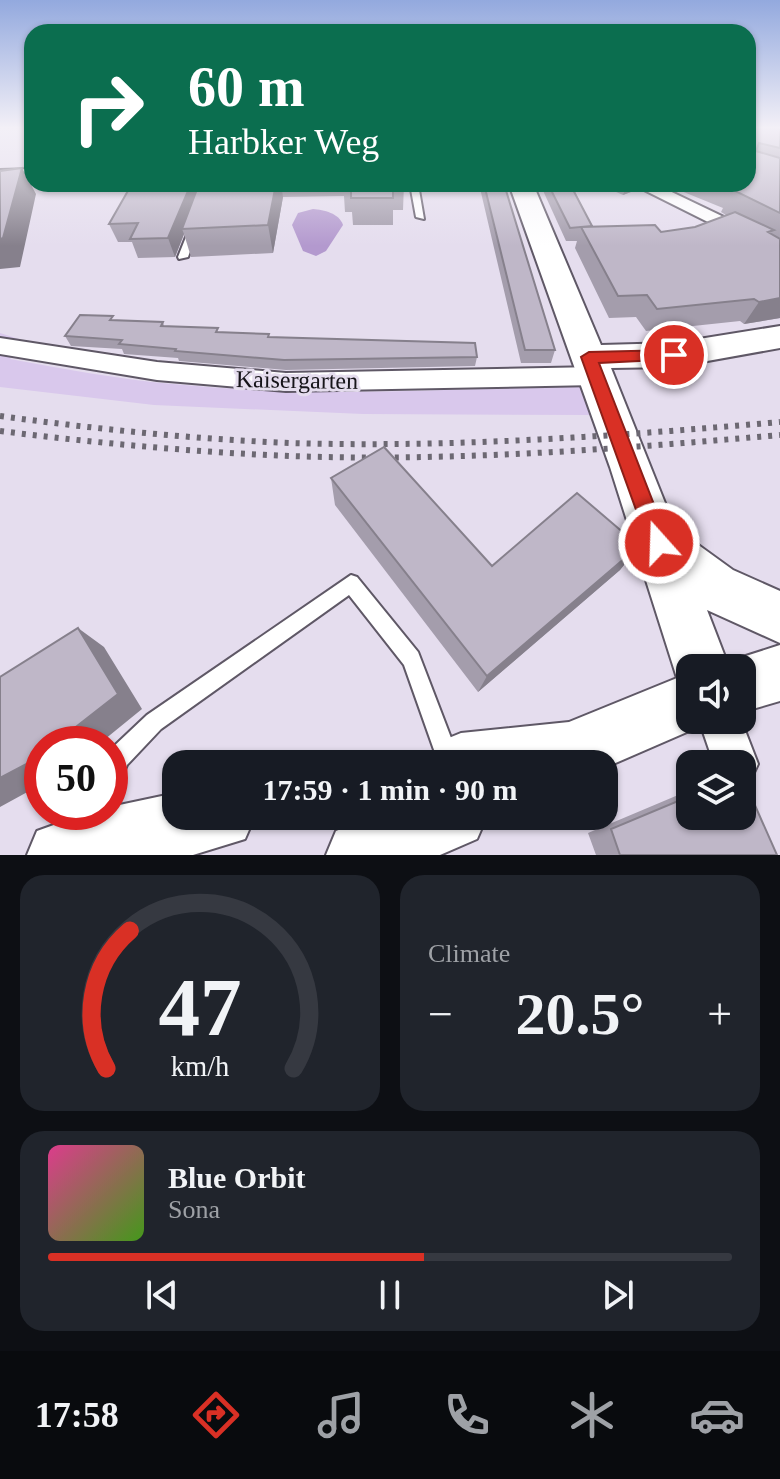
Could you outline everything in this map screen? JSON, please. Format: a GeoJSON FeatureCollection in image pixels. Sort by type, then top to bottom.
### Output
{"type":"FeatureCollection","features":[{"type":"Feature","properties":{"kind":"main road"},"geometry":{"type":"LineString","coordinates":[[524,192],[659,543],[696,654]]}},
{"type":"Feature","properties":{"kind":"main road"},"geometry":{"type":"LineString","coordinates":[[592,367],[715,350],[780,337]]}},
{"type":"Feature","properties":{"kind":"main road"},"geometry":{"type":"LineString","coordinates":[[659,543],[704,582],[753,609],[780,617]]}},
{"type":"Feature","properties":{"kind":"main road"},"geometry":{"type":"LineString","coordinates":[[756,680],[780,673]]}},
{"type":"Feature","properties":{"kind":"main road"},"geometry":{"type":"LineString","coordinates":[[578,750],[676,708]]}},
{"type":"Feature","properties":{"kind":"main road"},"geometry":{"type":"LineString","coordinates":[[86,837],[162,825]]}},
{"type":"Feature","properties":{"kind":"main road"},"geometry":{"type":"LineString","coordinates":[[360,855],[420,830]]}},
{"type":"Feature","properties":{"kind":"street"},"geometry":{"type":"LineString","coordinates":[[0,175],[24,174]]}},
{"type":"Feature","properties":{"kind":"street"},"geometry":{"type":"LineString","coordinates":[[663,192],[780,252]]}},
{"type":"Feature","properties":{"kind":"street","name":"Kaisergarten"},"geometry":{"type":"LineString","coordinates":[[0,346],[157,371],[286,382],[592,367]]}},
{"type":"Feature","properties":{"kind":"lane"},"geometry":{"type":"LineString","coordinates":[[416,192],[421,217]]}},
{"type":"Feature","properties":{"kind":"lane"},"geometry":{"type":"LineString","coordinates":[[183,257],[199,213]]}},
{"type":"Feature","properties":{"kind":"lane"},"geometry":{"type":"LineString","coordinates":[[128,748],[154,722],[351,583],[411,659],[445,750]]}},
{"type":"Feature","properties":{"kind":"shaded area"},"geometry":{"type":"Polygon","coordinates":[[[313,209],[335,215],[343,225],[326,251],[316,256],[303,251],[292,225],[298,213],[313,209]]]}},
{"type":"Feature","properties":{"kind":"shaded area"},"geometry":{"type":"Polygon","coordinates":[[[0,333],[25,341],[10,359],[172,384],[325,392],[580,384],[593,415],[363,414],[154,405],[0,387],[0,333]]]}},
{"type":"Feature","properties":{"kind":"building"},"geometry":{"type":"Polygon","coordinates":[[[756,167],[780,167],[780,213],[737,192],[756,192],[756,167]]]}},
{"type":"Feature","properties":{"kind":"building"},"geometry":{"type":"Polygon","coordinates":[[[22,168],[3,238],[0,239],[0,171],[22,168]]]}},
{"type":"Feature","properties":{"kind":"building"},"geometry":{"type":"Polygon","coordinates":[[[127,192],[188,192],[168,238],[130,239],[138,223],[109,224],[127,192]]]}},
{"type":"Feature","properties":{"kind":"building"},"geometry":{"type":"Polygon","coordinates":[[[196,192],[274,192],[268,225],[182,229],[196,192]]]}},
{"type":"Feature","properties":{"kind":"building"},"geometry":{"type":"Polygon","coordinates":[[[351,192],[393,192],[393,198],[351,198],[351,192]]]}},
{"type":"Feature","properties":{"kind":"building"},"geometry":{"type":"Polygon","coordinates":[[[486,192],[506,192],[555,350],[525,350],[486,192]]]}},
{"type":"Feature","properties":{"kind":"building"},"geometry":{"type":"Polygon","coordinates":[[[552,192],[574,192],[592,226],[570,228],[552,192]]]}},
{"type":"Feature","properties":{"kind":"building"},"geometry":{"type":"Polygon","coordinates":[[[735,212],[774,230],[768,232],[780,239],[780,298],[657,309],[647,295],[618,296],[581,227],[655,225],[661,232],[695,227],[735,212]]]}},
{"type":"Feature","properties":{"kind":"building"},"geometry":{"type":"Polygon","coordinates":[[[80,315],[113,316],[110,320],[163,322],[161,326],[218,328],[216,332],[269,334],[268,337],[475,343],[477,357],[284,360],[175,351],[119,344],[122,340],[65,336],[80,315]]]}},
{"type":"Feature","properties":{"kind":"building"},"geometry":{"type":"Polygon","coordinates":[[[384,447],[492,566],[577,493],[639,546],[487,676],[331,478],[384,447]]]}},
{"type":"Feature","properties":{"kind":"building"},"geometry":{"type":"Polygon","coordinates":[[[78,628],[118,694],[77,726],[24,726],[24,765],[0,778],[0,677],[78,628]]]}},
{"type":"Feature","properties":{"kind":"building"},"geometry":{"type":"Polygon","coordinates":[[[676,802],[676,830],[756,830],[756,808],[777,855],[620,855],[611,830],[618,830],[618,826],[676,802]]]}},
{"type":"Feature","properties":{"kind":"railway"},"geometry":{"type":"LineString","coordinates":[[0,416],[180,436],[351,444],[535,440],[780,422]]}},
{"type":"Feature","properties":{"kind":"railway"},"geometry":{"type":"LineString","coordinates":[[0,431],[181,449],[351,457],[535,453],[780,435]]}},
{"type":"Feature","properties":{"kind":"route"},"geometry":{"type":"LineString","coordinates":[[659,543],[589,357],[674,355]]}}]}
